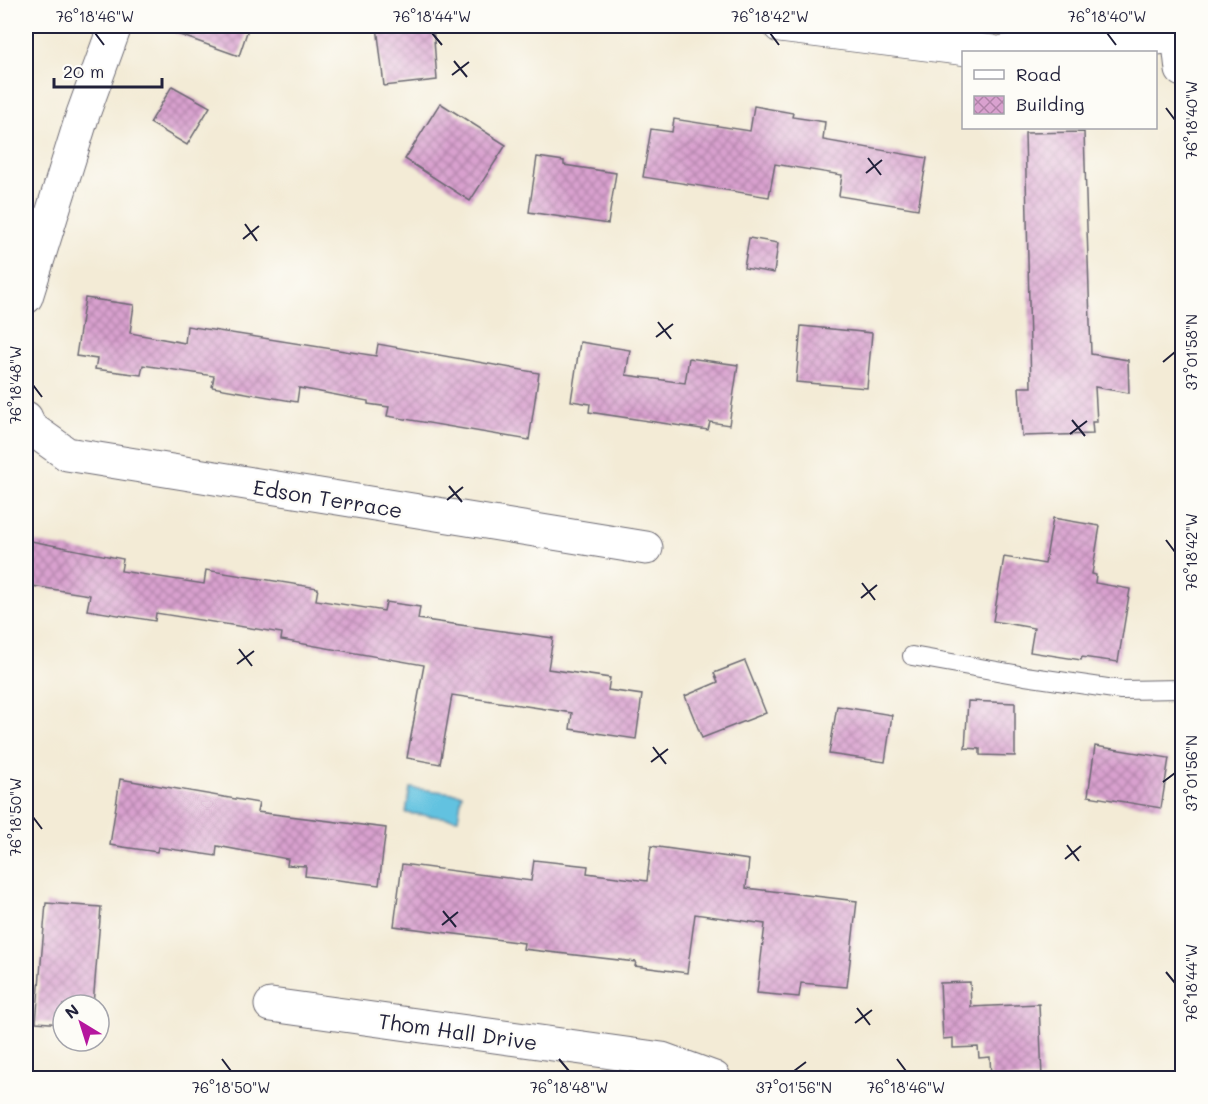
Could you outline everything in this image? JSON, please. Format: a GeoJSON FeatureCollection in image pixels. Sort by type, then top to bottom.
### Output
{"type":"FeatureCollection","features":[{"type":"Feature","properties":{"kind":"street"},"geometry":{"type":"LineString","coordinates":[[26,297],[83,114],[115,26]]}},
{"type":"Feature","properties":{"kind":"street"},"geometry":{"type":"LineString","coordinates":[[780,26],[984,51]]}},
{"type":"Feature","properties":{"kind":"street"},"geometry":{"type":"LineString","coordinates":[[1012,51],[1178,31],[1182,69]]}},
{"type":"Feature","properties":{"kind":"street","name":"Edson Terrace"},"geometry":{"type":"LineString","coordinates":[[26,418],[29,427],[67,454],[646,548]]}},
{"type":"Feature","properties":{"kind":"street","name":"Thom Hall Drive"},"geometry":{"type":"LineString","coordinates":[[271,1005],[662,1059],[714,1078]]}},
{"type":"Feature","properties":{"kind":"lane"},"geometry":{"type":"LineString","coordinates":[[912,656],[1121,690],[1182,688]]}},
{"type":"Feature","properties":{"kind":"water"},"geometry":{"type":"Polygon","coordinates":[[[410,788],[462,794],[458,819],[406,813],[410,788]]]}},
{"type":"Feature","properties":{"kind":"building"},"geometry":{"type":"Polygon","coordinates":[[[164,26],[249,26],[239,56],[163,29],[164,26]]]}},
{"type":"Feature","properties":{"kind":"building"},"geometry":{"type":"Polygon","coordinates":[[[377,26],[433,26],[437,80],[384,86],[377,26]]]}},
{"type":"Feature","properties":{"kind":"building"},"geometry":{"type":"Polygon","coordinates":[[[172,86],[210,107],[187,145],[150,123],[172,86]]]}},
{"type":"Feature","properties":{"kind":"building"},"geometry":{"type":"Polygon","coordinates":[[[440,103],[506,145],[470,201],[405,159],[440,103]]]}},
{"type":"Feature","properties":{"kind":"building"},"geometry":{"type":"Polygon","coordinates":[[[754,106],[793,113],[792,117],[825,122],[823,140],[927,158],[918,209],[839,196],[842,175],[775,164],[769,197],[643,177],[651,129],[672,132],[674,119],[750,131],[754,106]]]}},
{"type":"Feature","properties":{"kind":"building"},"geometry":{"type":"Polygon","coordinates":[[[1084,132],[1091,354],[1128,360],[1129,393],[1095,387],[1097,422],[1092,422],[1093,434],[1022,436],[1019,387],[1031,387],[1025,133],[1084,132]]]}},
{"type":"Feature","properties":{"kind":"building"},"geometry":{"type":"Polygon","coordinates":[[[537,157],[564,161],[564,165],[616,173],[608,224],[529,212],[537,157]]]}},
{"type":"Feature","properties":{"kind":"building"},"geometry":{"type":"Polygon","coordinates":[[[749,238],[778,243],[774,273],[744,268],[749,238]]]}},
{"type":"Feature","properties":{"kind":"building"},"geometry":{"type":"Polygon","coordinates":[[[85,298],[134,305],[130,333],[185,343],[187,326],[376,356],[378,344],[539,373],[529,440],[387,416],[389,407],[299,388],[297,402],[212,387],[214,376],[143,365],[141,375],[95,369],[97,359],[76,356],[85,298]]]}},
{"type":"Feature","properties":{"kind":"building"},"geometry":{"type":"Polygon","coordinates":[[[801,326],[872,333],[867,388],[796,382],[801,326]]]}},
{"type":"Feature","properties":{"kind":"building"},"geometry":{"type":"Polygon","coordinates":[[[580,342],[630,350],[626,375],[685,383],[689,358],[738,365],[729,425],[710,422],[708,430],[589,412],[590,404],[571,401],[580,342]]]}},
{"type":"Feature","properties":{"kind":"building"},"geometry":{"type":"Polygon","coordinates":[[[1053,518],[1100,526],[1092,574],[1096,575],[1095,583],[1130,589],[1118,662],[1082,657],[1081,660],[1030,652],[1034,628],[993,621],[1004,557],[1045,564],[1053,518]]]}},
{"type":"Feature","properties":{"kind":"building"},"geometry":{"type":"Polygon","coordinates":[[[26,540],[123,559],[121,571],[204,584],[206,570],[318,588],[316,600],[384,611],[386,602],[420,607],[418,619],[553,638],[548,669],[610,678],[608,690],[642,695],[636,739],[570,729],[572,713],[452,695],[440,764],[407,758],[424,665],[281,640],[282,633],[156,613],[155,621],[87,610],[90,595],[26,585],[26,540]]]}},
{"type":"Feature","properties":{"kind":"building"},"geometry":{"type":"Polygon","coordinates":[[[745,661],[766,713],[702,738],[685,696],[718,682],[714,673],[745,661]]]}},
{"type":"Feature","properties":{"kind":"building"},"geometry":{"type":"Polygon","coordinates":[[[968,701],[1015,703],[1015,756],[980,755],[980,749],[965,748],[968,701]]]}},
{"type":"Feature","properties":{"kind":"building"},"geometry":{"type":"Polygon","coordinates":[[[837,706],[892,715],[885,762],[829,754],[837,706]]]}},
{"type":"Feature","properties":{"kind":"building"},"geometry":{"type":"Polygon","coordinates":[[[1095,746],[1169,758],[1161,808],[1088,796],[1095,746]]]}},
{"type":"Feature","properties":{"kind":"building"},"geometry":{"type":"Polygon","coordinates":[[[120,779],[259,803],[257,812],[386,828],[379,885],[305,876],[306,866],[287,865],[288,859],[217,846],[216,856],[158,847],[157,852],[110,845],[120,779]]]}},
{"type":"Feature","properties":{"kind":"building"},"geometry":{"type":"Polygon","coordinates":[[[651,846],[749,860],[746,888],[857,901],[847,987],[801,983],[799,997],[757,993],[765,924],[695,914],[687,973],[635,966],[636,962],[523,949],[524,943],[394,926],[402,864],[531,881],[534,860],[588,866],[587,873],[647,881],[651,846]]]}},
{"type":"Feature","properties":{"kind":"building"},"geometry":{"type":"Polygon","coordinates":[[[46,903],[101,907],[94,993],[51,993],[51,1023],[36,1022],[46,903]]]}},
{"type":"Feature","properties":{"kind":"building"},"geometry":{"type":"Polygon","coordinates":[[[970,982],[971,1007],[1039,1004],[1042,1078],[991,1078],[990,1057],[979,1058],[978,1047],[953,1048],[953,1038],[943,1039],[940,983],[970,982]]]}}]}
